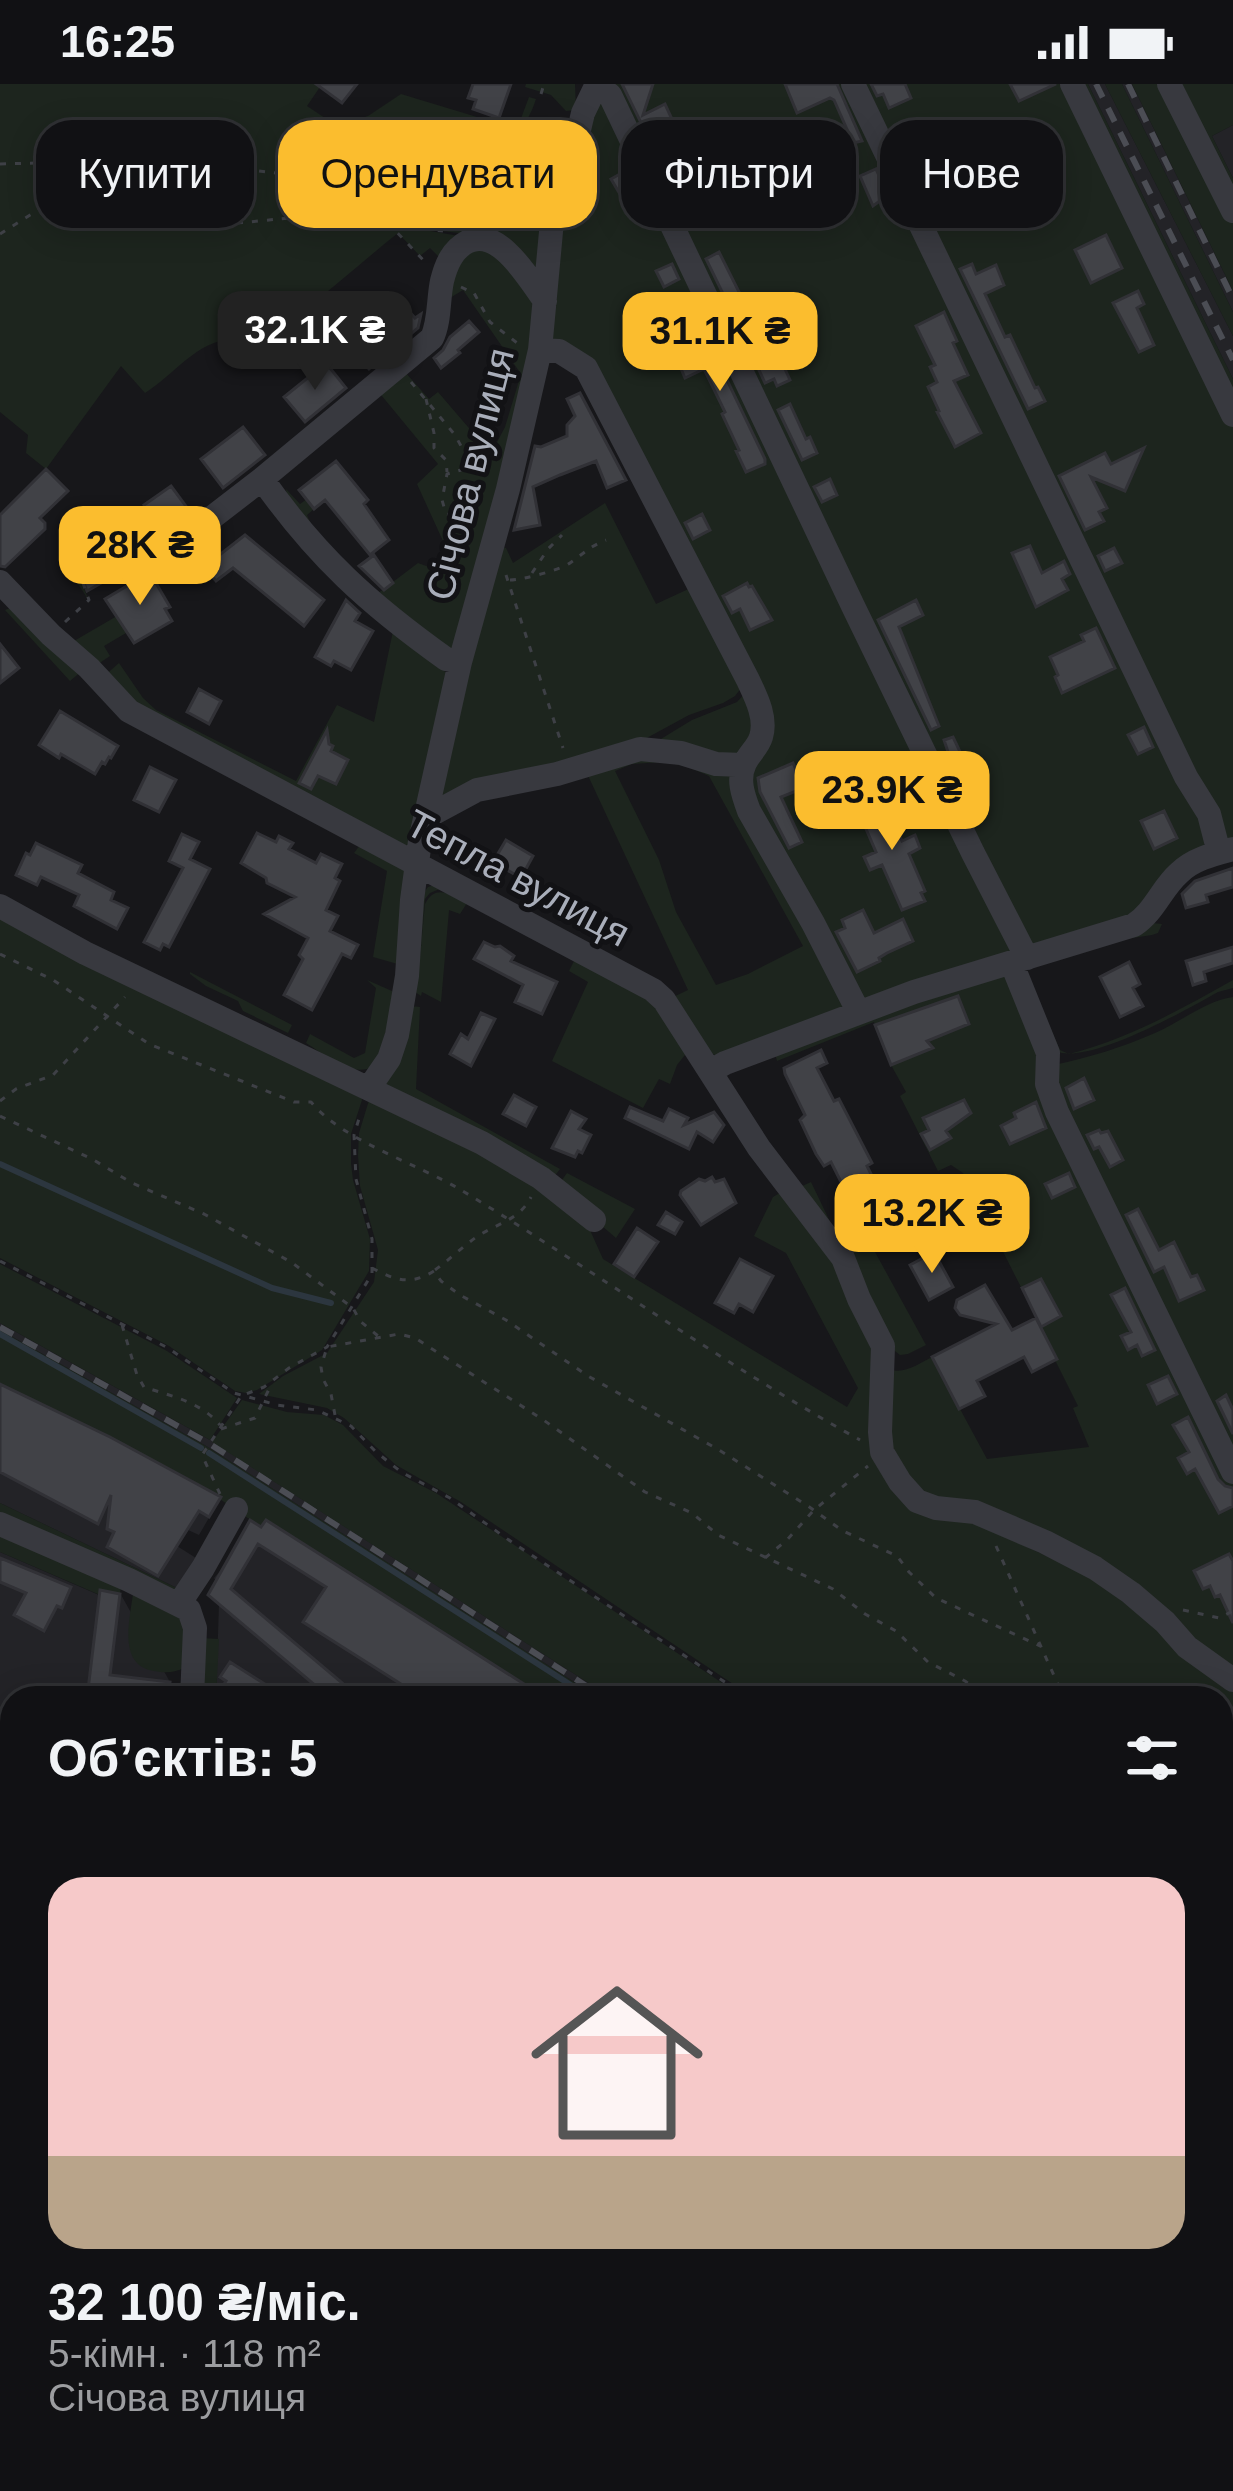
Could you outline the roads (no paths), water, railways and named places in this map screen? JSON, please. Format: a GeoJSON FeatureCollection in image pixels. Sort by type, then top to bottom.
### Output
{"type":"FeatureCollection","features":[{"type":"Feature","properties":{"kind":"street"},"geometry":{"type":"LineString","coordinates":[[711,1071],[858,1011],[1134,925],[1148,916],[1174,877],[1197,861],[1226,851],[1114,631],[853,84]]}},
{"type":"Feature","properties":{"kind":"street"},"geometry":{"type":"LineString","coordinates":[[1072,84],[1233,415]]}},
{"type":"Feature","properties":{"kind":"street"},"geometry":{"type":"LineString","coordinates":[[1169,84],[1233,211]]}},
{"type":"Feature","properties":{"kind":"street"},"geometry":{"type":"LineString","coordinates":[[544,301],[552,221],[583,112],[597,85],[610,95],[973,854],[1020,961],[1048,1053],[1047,1084],[1057,1112],[1233,1472]]}},
{"type":"Feature","properties":{"kind":"street","name":"Січова вулиця"},"geometry":{"type":"LineString","coordinates":[[143,565],[166,554],[262,479],[432,338],[455,250],[473,238],[485,237],[519,266],[544,301],[539,350],[425,818],[397,1035],[369,1088]]}},
{"type":"Feature","properties":{"kind":"street"},"geometry":{"type":"LineString","coordinates":[[539,350],[559,351],[586,368],[748,680],[763,723],[761,739],[743,764],[742,793],[858,1011]]}},
{"type":"Feature","properties":{"kind":"street"},"geometry":{"type":"LineString","coordinates":[[262,479],[294,524],[363,596],[446,659],[460,662]]}},
{"type":"Feature","properties":{"kind":"street","name":"Тепла вулиця"},"geometry":{"type":"LineString","coordinates":[[0,582],[129,711],[452,881],[664,1000],[759,1148],[843,1258],[885,1353],[882,1452],[900,1482],[917,1502],[975,1512],[1095,1568],[1233,1680]]}},
{"type":"Feature","properties":{"kind":"street"},"geometry":{"type":"LineString","coordinates":[[425,818],[477,790],[536,779],[626,751],[653,748],[716,764],[743,764]]}},
{"type":"Feature","properties":{"kind":"street"},"geometry":{"type":"LineString","coordinates":[[0,907],[85,953],[482,1143],[541,1178],[594,1220]]}},
{"type":"Feature","properties":{"kind":"street"},"geometry":{"type":"LineString","coordinates":[[179,1604],[236,1509]]}},
{"type":"Feature","properties":{"kind":"street"},"geometry":{"type":"LineString","coordinates":[[0,1524],[189,1610],[195,1628],[193,1686]]}},
{"type":"Feature","properties":{"kind":"waterway"},"geometry":{"type":"LineString","coordinates":[[0,1164],[272,1288],[331,1303]]}},
{"type":"Feature","properties":{"kind":"waterway"},"geometry":{"type":"LineString","coordinates":[[0,1334],[201,1448]]}},
{"type":"Feature","properties":{"kind":"waterway"},"geometry":{"type":"LineString","coordinates":[[209,1453],[572,1686]]}},
{"type":"Feature","properties":{"kind":"railway"},"geometry":{"type":"LineString","coordinates":[[1096,84],[1233,360]]}},
{"type":"Feature","properties":{"kind":"railway"},"geometry":{"type":"LineString","coordinates":[[1128,84],[1233,299]]}},
{"type":"Feature","properties":{"kind":"railway"},"geometry":{"type":"LineString","coordinates":[[0,1327],[210,1444],[586,1686]]}}]}
